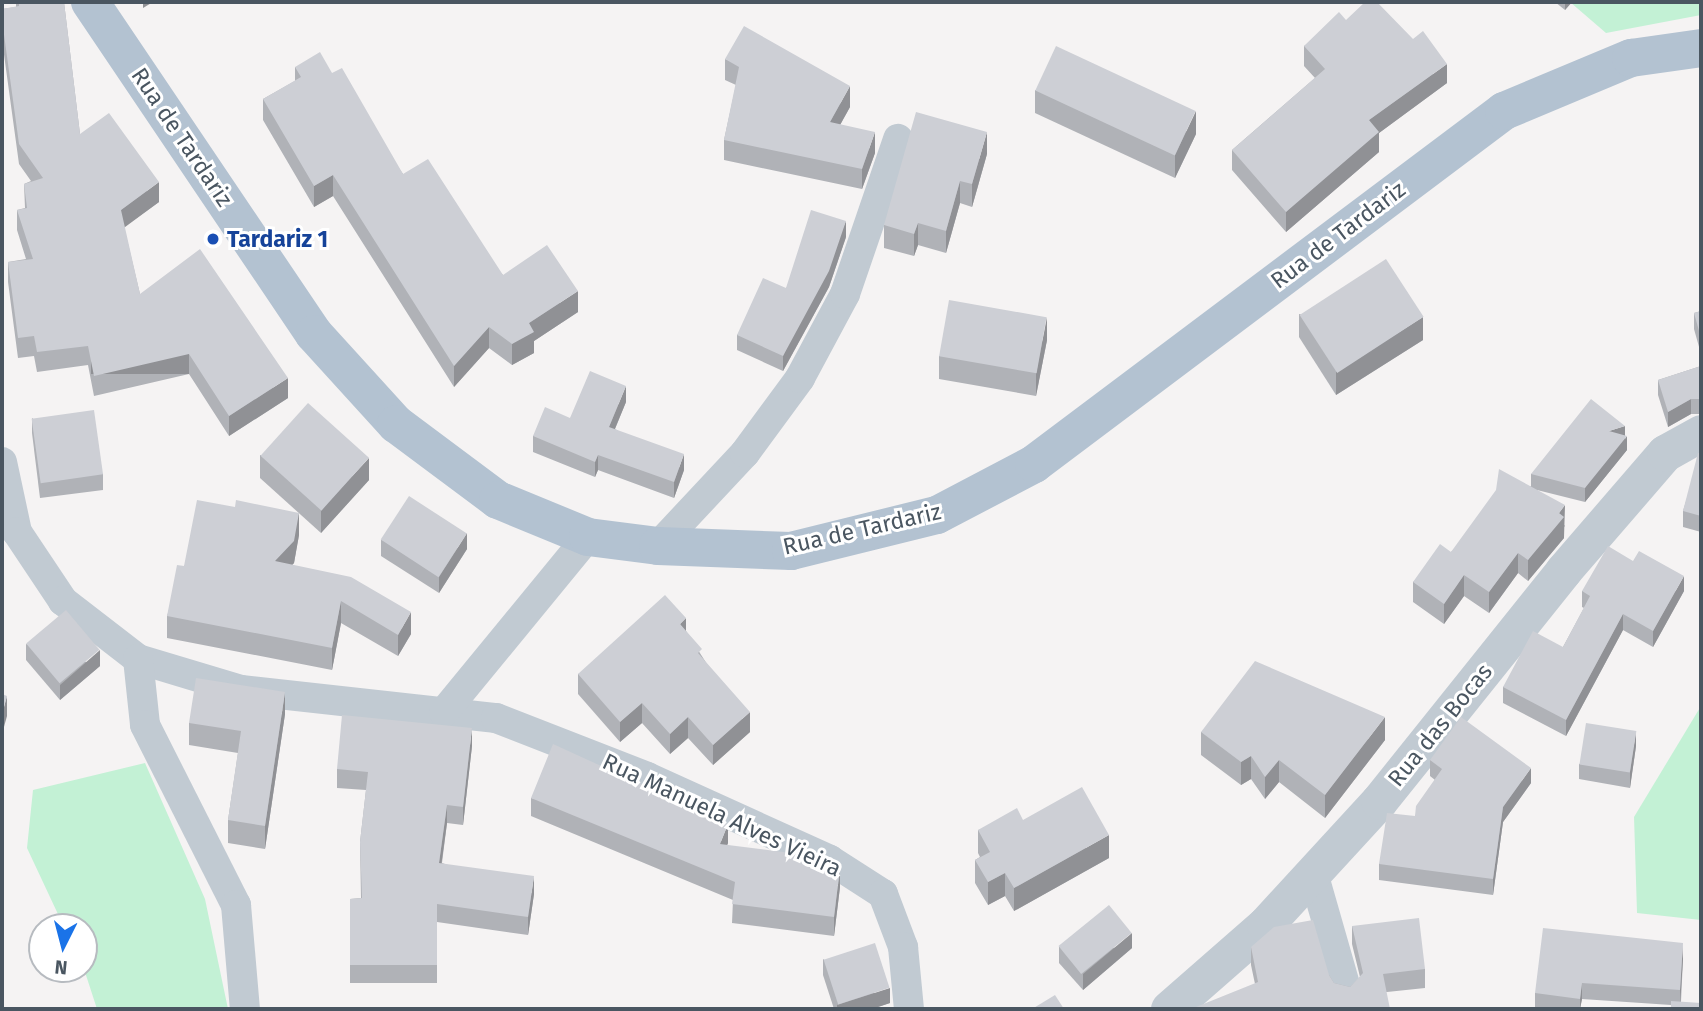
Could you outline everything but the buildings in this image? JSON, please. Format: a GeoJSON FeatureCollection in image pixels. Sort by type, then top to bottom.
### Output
{"type":"FeatureCollection","features":[{"type":"Feature","properties":{"kind":"main road","name":"Rua de Tardariz"},"geometry":{"type":"LineString","coordinates":[[90,2],[314,334],[396,424],[498,500],[588,537],[658,546],[791,551],[937,515],[1034,464],[1504,111],[1631,58],[1701,48]]}},
{"type":"Feature","properties":{"kind":"street"},"geometry":{"type":"LineString","coordinates":[[658,546],[745,453],[800,378],[845,294],[898,139]]}},
{"type":"Feature","properties":{"kind":"street","name":"Rua das Bocas"},"geometry":{"type":"LineString","coordinates":[[1169,1009],[1265,925],[1379,801],[1563,571],[1665,453],[1701,433]]}},
{"type":"Feature","properties":{"kind":"street"},"geometry":{"type":"LineString","coordinates":[[2,462],[17,532],[63,601],[138,659],[145,724],[236,905],[245,1009]]}},
{"type":"Feature","properties":{"kind":"street"},"geometry":{"type":"LineString","coordinates":[[444,712],[588,537]]}},
{"type":"Feature","properties":{"kind":"street","name":"Rua Manuela Alves Vieira"},"geometry":{"type":"LineString","coordinates":[[138,659],[241,690],[496,718],[647,777],[851,874],[883,894],[903,947],[909,1009]]}},
{"type":"Feature","properties":{"kind":"street"},"geometry":{"type":"LineString","coordinates":[[1313,873],[1346,988]]}},
{"type":"Feature","properties":{"kind":"green space"},"geometry":{"type":"Polygon","coordinates":[[[1570,2],[1701,2],[1701,15],[1606,33],[1570,2]]]}},
{"type":"Feature","properties":{"kind":"green space"},"geometry":{"type":"Polygon","coordinates":[[[1701,706],[1701,920],[1637,913],[1634,817],[1701,706]]]}},
{"type":"Feature","properties":{"kind":"green space"},"geometry":{"type":"Polygon","coordinates":[[[145,763],[205,899],[228,1009],[97,1009],[89,983],[98,983],[98,913],[57,913],[27,848],[33,790],[145,763]]]}},
{"type":"Feature","properties":{"kind":"place","name":"Tardariz 1"},"geometry":{"type":"Point","coordinates":[213,239]}}]}
